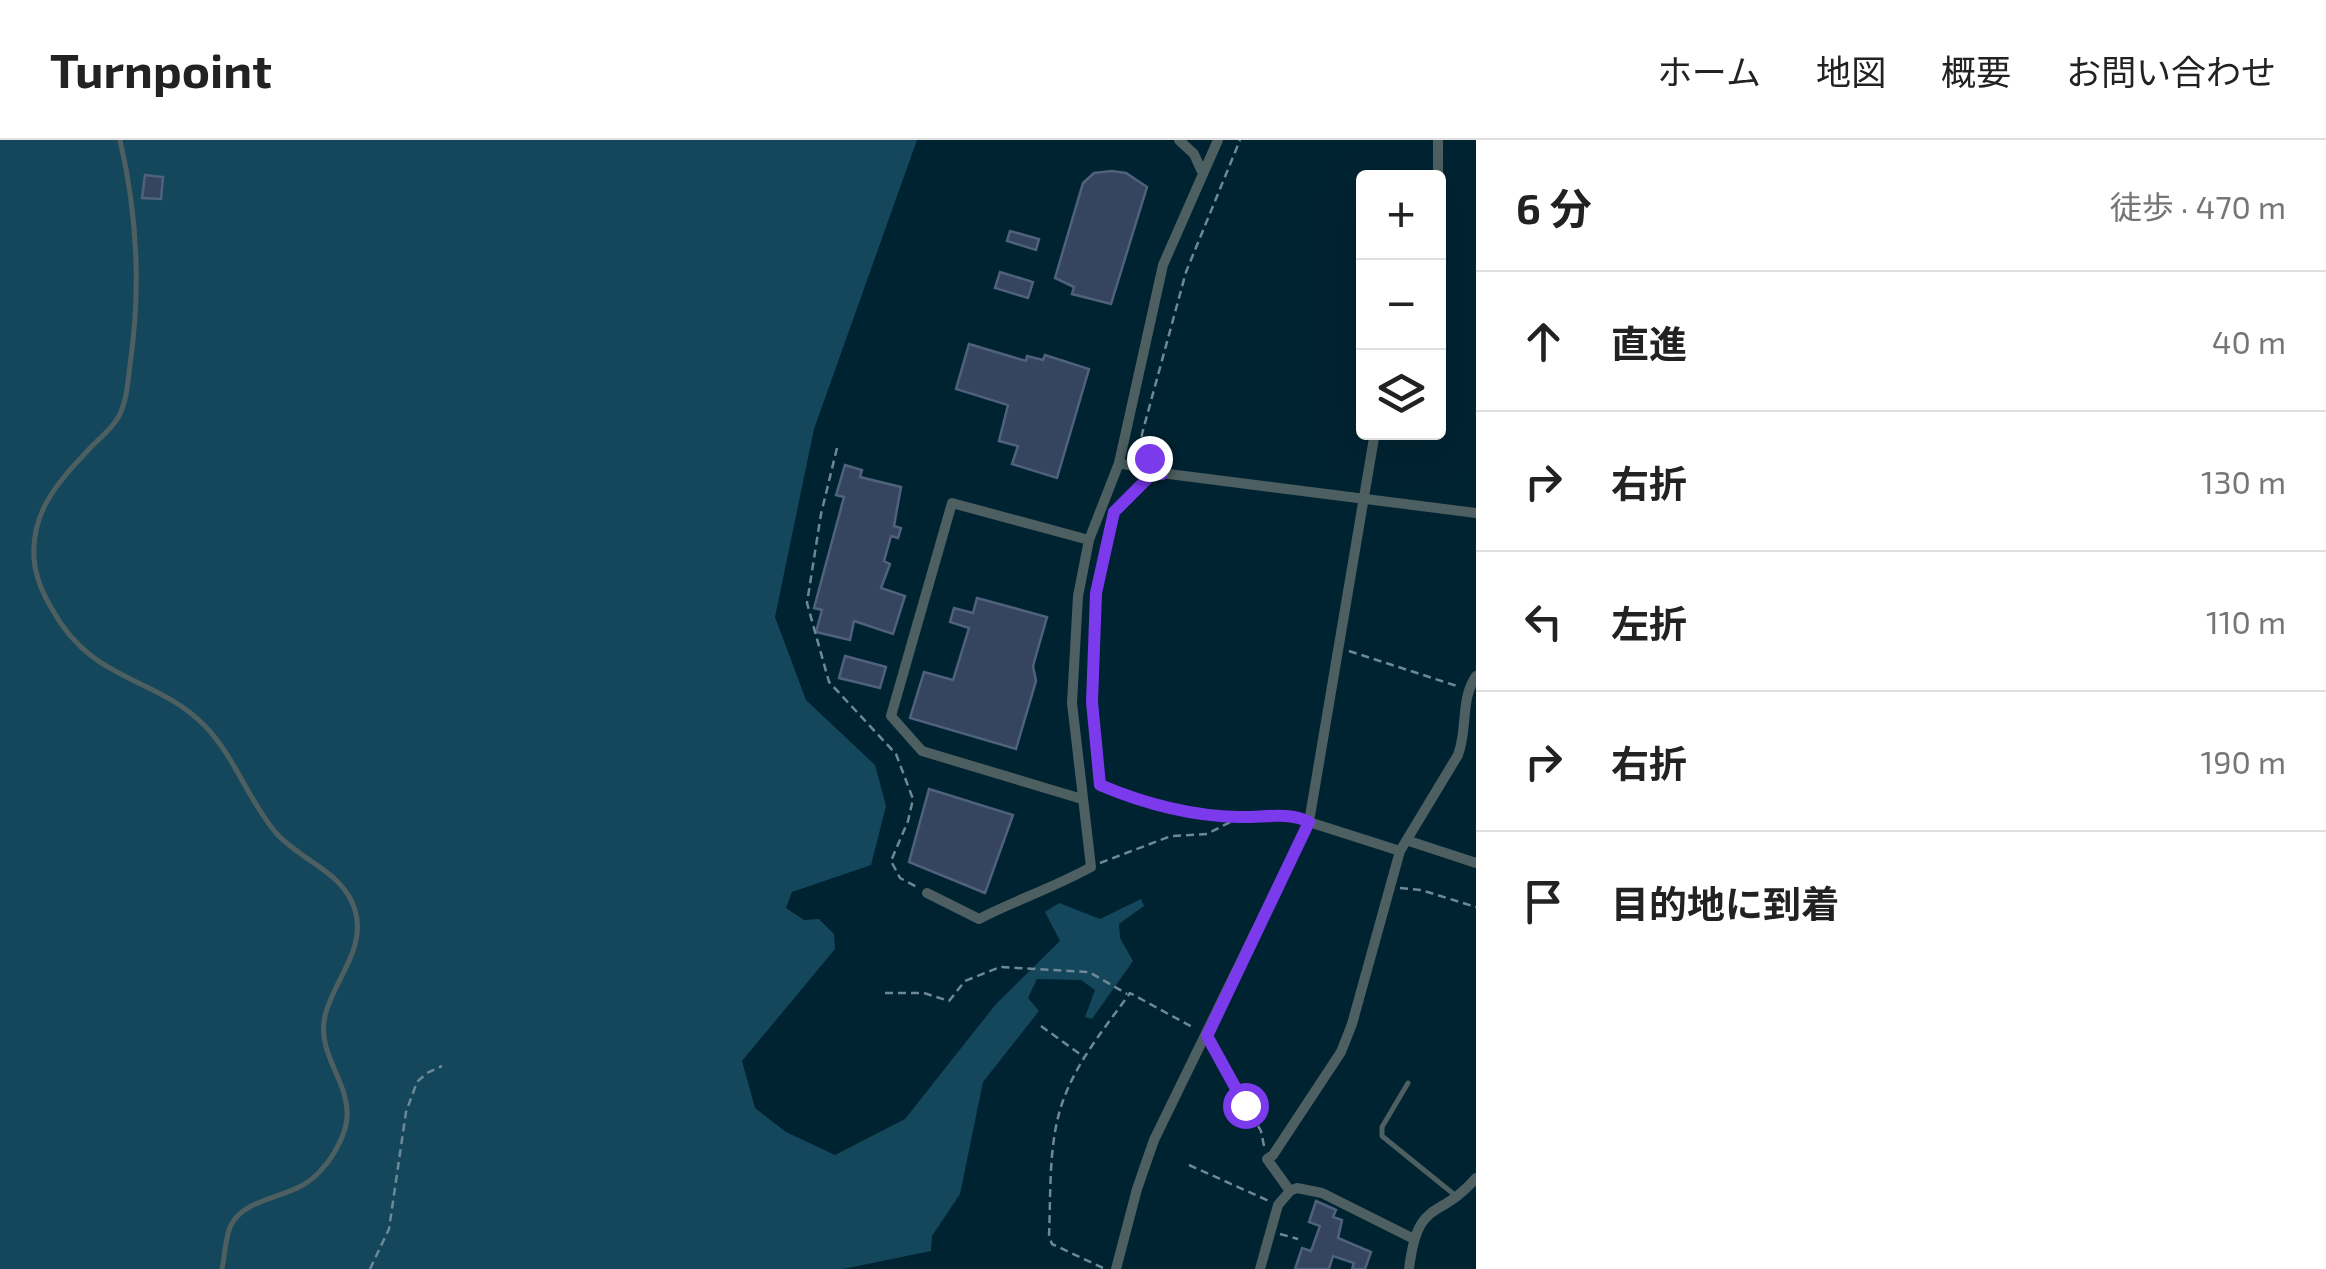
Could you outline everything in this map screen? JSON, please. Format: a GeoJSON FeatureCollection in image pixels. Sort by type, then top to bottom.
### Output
{"type":"FeatureCollection","features":[{"type":"Feature","properties":{"kind":"street"},"geometry":{"type":"LineString","coordinates":[[1179,140],[1194,154],[1203,174]]}},
{"type":"Feature","properties":{"kind":"street"},"geometry":{"type":"LineString","coordinates":[[927,892],[980,919],[1091,867],[1072,703],[1078,596],[1089,540],[1119,462],[1164,265],[1218,140]]}},
{"type":"Feature","properties":{"kind":"street"},"geometry":{"type":"LineString","coordinates":[[1438,140],[1438,170]]}},
{"type":"Feature","properties":{"kind":"street"},"geometry":{"type":"LineString","coordinates":[[1116,1269],[1154,1140],[1309,822],[1374,440]]}},
{"type":"Feature","properties":{"kind":"street"},"geometry":{"type":"LineString","coordinates":[[1119,462],[1162,474],[1476,513]]}},
{"type":"Feature","properties":{"kind":"street"},"geometry":{"type":"LineString","coordinates":[[1082,799],[922,751],[891,716],[952,503],[1089,540]]}},
{"type":"Feature","properties":{"kind":"street"},"geometry":{"type":"LineString","coordinates":[[1290,1190],[1268,1159],[1340,1052],[1352,1024],[1400,851],[1462,744],[1469,690],[1476,676]]}},
{"type":"Feature","properties":{"kind":"street"},"geometry":{"type":"LineString","coordinates":[[1309,822],[1400,851]]}},
{"type":"Feature","properties":{"kind":"street"},"geometry":{"type":"LineString","coordinates":[[1408,841],[1476,864]]}},
{"type":"Feature","properties":{"kind":"street"},"geometry":{"type":"LineString","coordinates":[[1409,1269],[1412,1238],[1425,1215],[1476,1178]]}},
{"type":"Feature","properties":{"kind":"street"},"geometry":{"type":"LineString","coordinates":[[1260,1269],[1278,1205],[1290,1190],[1306,1188],[1322,1193],[1412,1238]]}},
{"type":"Feature","properties":{"kind":"lane"},"geometry":{"type":"LineString","coordinates":[[120,140],[137,234],[137,292],[125,401],[118,419],[74,465],[41,510],[34,531],[36,572],[54,612],[76,645],[106,668],[193,714],[209,730],[276,832],[300,856],[321,868],[349,893],[358,929],[356,943],[325,1016],[324,1042],[345,1093],[348,1118],[342,1138],[328,1162],[304,1184],[248,1207],[232,1223],[222,1269]]}},
{"type":"Feature","properties":{"kind":"lane"},"geometry":{"type":"LineString","coordinates":[[1408,1083],[1382,1127],[1382,1136],[1456,1196]]}},
{"type":"Feature","properties":{"kind":"path"},"geometry":{"type":"LineString","coordinates":[[1162,474],[1141,444],[1142,434],[1186,272],[1240,140]]}},
{"type":"Feature","properties":{"kind":"path"},"geometry":{"type":"LineString","coordinates":[[837,448],[807,603],[829,682],[896,754],[913,799],[891,861],[900,878],[927,892]]}},
{"type":"Feature","properties":{"kind":"path"},"geometry":{"type":"LineString","coordinates":[[1162,474],[1152,474],[1114,512],[1096,593],[1092,702],[1100,785],[1158,807],[1240,818],[1300,817],[1309,822]]}},
{"type":"Feature","properties":{"kind":"path"},"geometry":{"type":"LineString","coordinates":[[1338,648],[1469,690]]}},
{"type":"Feature","properties":{"kind":"path"},"geometry":{"type":"LineString","coordinates":[[1091,867],[1172,836],[1207,834],[1240,818]]}},
{"type":"Feature","properties":{"kind":"path"},"geometry":{"type":"LineString","coordinates":[[1390,887],[1422,890],[1476,908]]}},
{"type":"Feature","properties":{"kind":"path"},"geometry":{"type":"LineString","coordinates":[[885,993],[924,993],[949,1001],[965,981],[1000,967],[1089,972],[1128,995]]}},
{"type":"Feature","properties":{"kind":"path"},"geometry":{"type":"LineString","coordinates":[[1104,1269],[1052,1244],[1049,1236],[1058,1116],[1069,1086],[1130,992],[1207,1036],[1261,1132],[1268,1159]]}},
{"type":"Feature","properties":{"kind":"path"},"geometry":{"type":"LineString","coordinates":[[1041,1026],[1086,1058]]}},
{"type":"Feature","properties":{"kind":"path"},"geometry":{"type":"LineString","coordinates":[[370,1269],[389,1229],[406,1112],[417,1082],[442,1066]]}},
{"type":"Feature","properties":{"kind":"path"},"geometry":{"type":"LineString","coordinates":[[1188,1165],[1278,1205]]}},
{"type":"Feature","properties":{"kind":"path"},"geometry":{"type":"LineString","coordinates":[[1270,1230],[1298,1239]]}},
{"type":"Feature","properties":{"kind":"shaded area"},"geometry":{"type":"Polygon","coordinates":[[[0,140],[917,140],[814,429],[775,617],[806,700],[875,765],[886,806],[871,865],[792,892],[786,908],[804,920],[819,919],[834,934],[835,949],[742,1061],[755,1108],[786,1132],[835,1155],[905,1119],[996,1004],[1060,941],[1045,912],[1059,903],[1100,919],[1141,899],[1144,906],[1119,924],[1120,938],[1133,961],[1092,1019],[1085,1017],[1095,990],[1081,980],[1037,979],[1028,998],[1039,1011],[983,1082],[960,1194],[932,1236],[931,1251],[843,1269],[0,1269],[0,140]]]}},
{"type":"Feature","properties":{"kind":"building"},"geometry":{"type":"Polygon","coordinates":[[[1094,173],[1126,173],[1147,187],[1111,304],[1072,294],[1074,287],[1055,278],[1083,183],[1094,173]]]}},
{"type":"Feature","properties":{"kind":"building"},"geometry":{"type":"Polygon","coordinates":[[[145,175],[163,177],[161,199],[142,198],[145,175]]]}},
{"type":"Feature","properties":{"kind":"building"},"geometry":{"type":"Polygon","coordinates":[[[1010,231],[1039,239],[1036,250],[1007,241],[1010,231]]]}},
{"type":"Feature","properties":{"kind":"building"},"geometry":{"type":"Polygon","coordinates":[[[1000,272],[1033,282],[1028,298],[995,288],[1000,272]]]}},
{"type":"Feature","properties":{"kind":"building"},"geometry":{"type":"Polygon","coordinates":[[[969,344],[1026,361],[1027,356],[1043,360],[1045,355],[1089,369],[1057,478],[1012,464],[1018,446],[999,441],[1008,405],[956,389],[969,344]]]}},
{"type":"Feature","properties":{"kind":"building"},"geometry":{"type":"Polygon","coordinates":[[[845,465],[862,470],[860,477],[901,487],[894,526],[901,528],[898,538],[891,536],[884,561],[890,564],[881,588],[905,596],[893,634],[854,621],[850,640],[816,632],[822,610],[814,608],[844,497],[836,495],[845,465]]]}},
{"type":"Feature","properties":{"kind":"building"},"geometry":{"type":"Polygon","coordinates":[[[977,598],[1047,617],[1033,666],[1036,681],[1016,749],[910,718],[924,672],[953,680],[969,628],[950,622],[954,608],[973,613],[977,598]]]}},
{"type":"Feature","properties":{"kind":"building"},"geometry":{"type":"Polygon","coordinates":[[[845,656],[886,667],[880,688],[839,678],[845,656]]]}},
{"type":"Feature","properties":{"kind":"building"},"geometry":{"type":"Polygon","coordinates":[[[929,789],[1013,815],[985,893],[909,862],[929,789]]]}},
{"type":"Feature","properties":{"kind":"building"},"geometry":{"type":"Polygon","coordinates":[[[1316,1201],[1336,1210],[1333,1217],[1342,1220],[1338,1238],[1371,1252],[1365,1269],[1352,1269],[1354,1263],[1333,1256],[1329,1269],[1295,1269],[1302,1248],[1311,1251],[1320,1226],[1309,1222],[1316,1201]]]}},
{"type":"Feature","properties":{"kind":"route"},"geometry":{"type":"LineString","coordinates":[[1149,458],[1162,474],[1152,474],[1114,512],[1096,593],[1092,702],[1100,785],[1158,807],[1240,818],[1300,817],[1309,822],[1207,1036],[1245,1105]]}}]}
